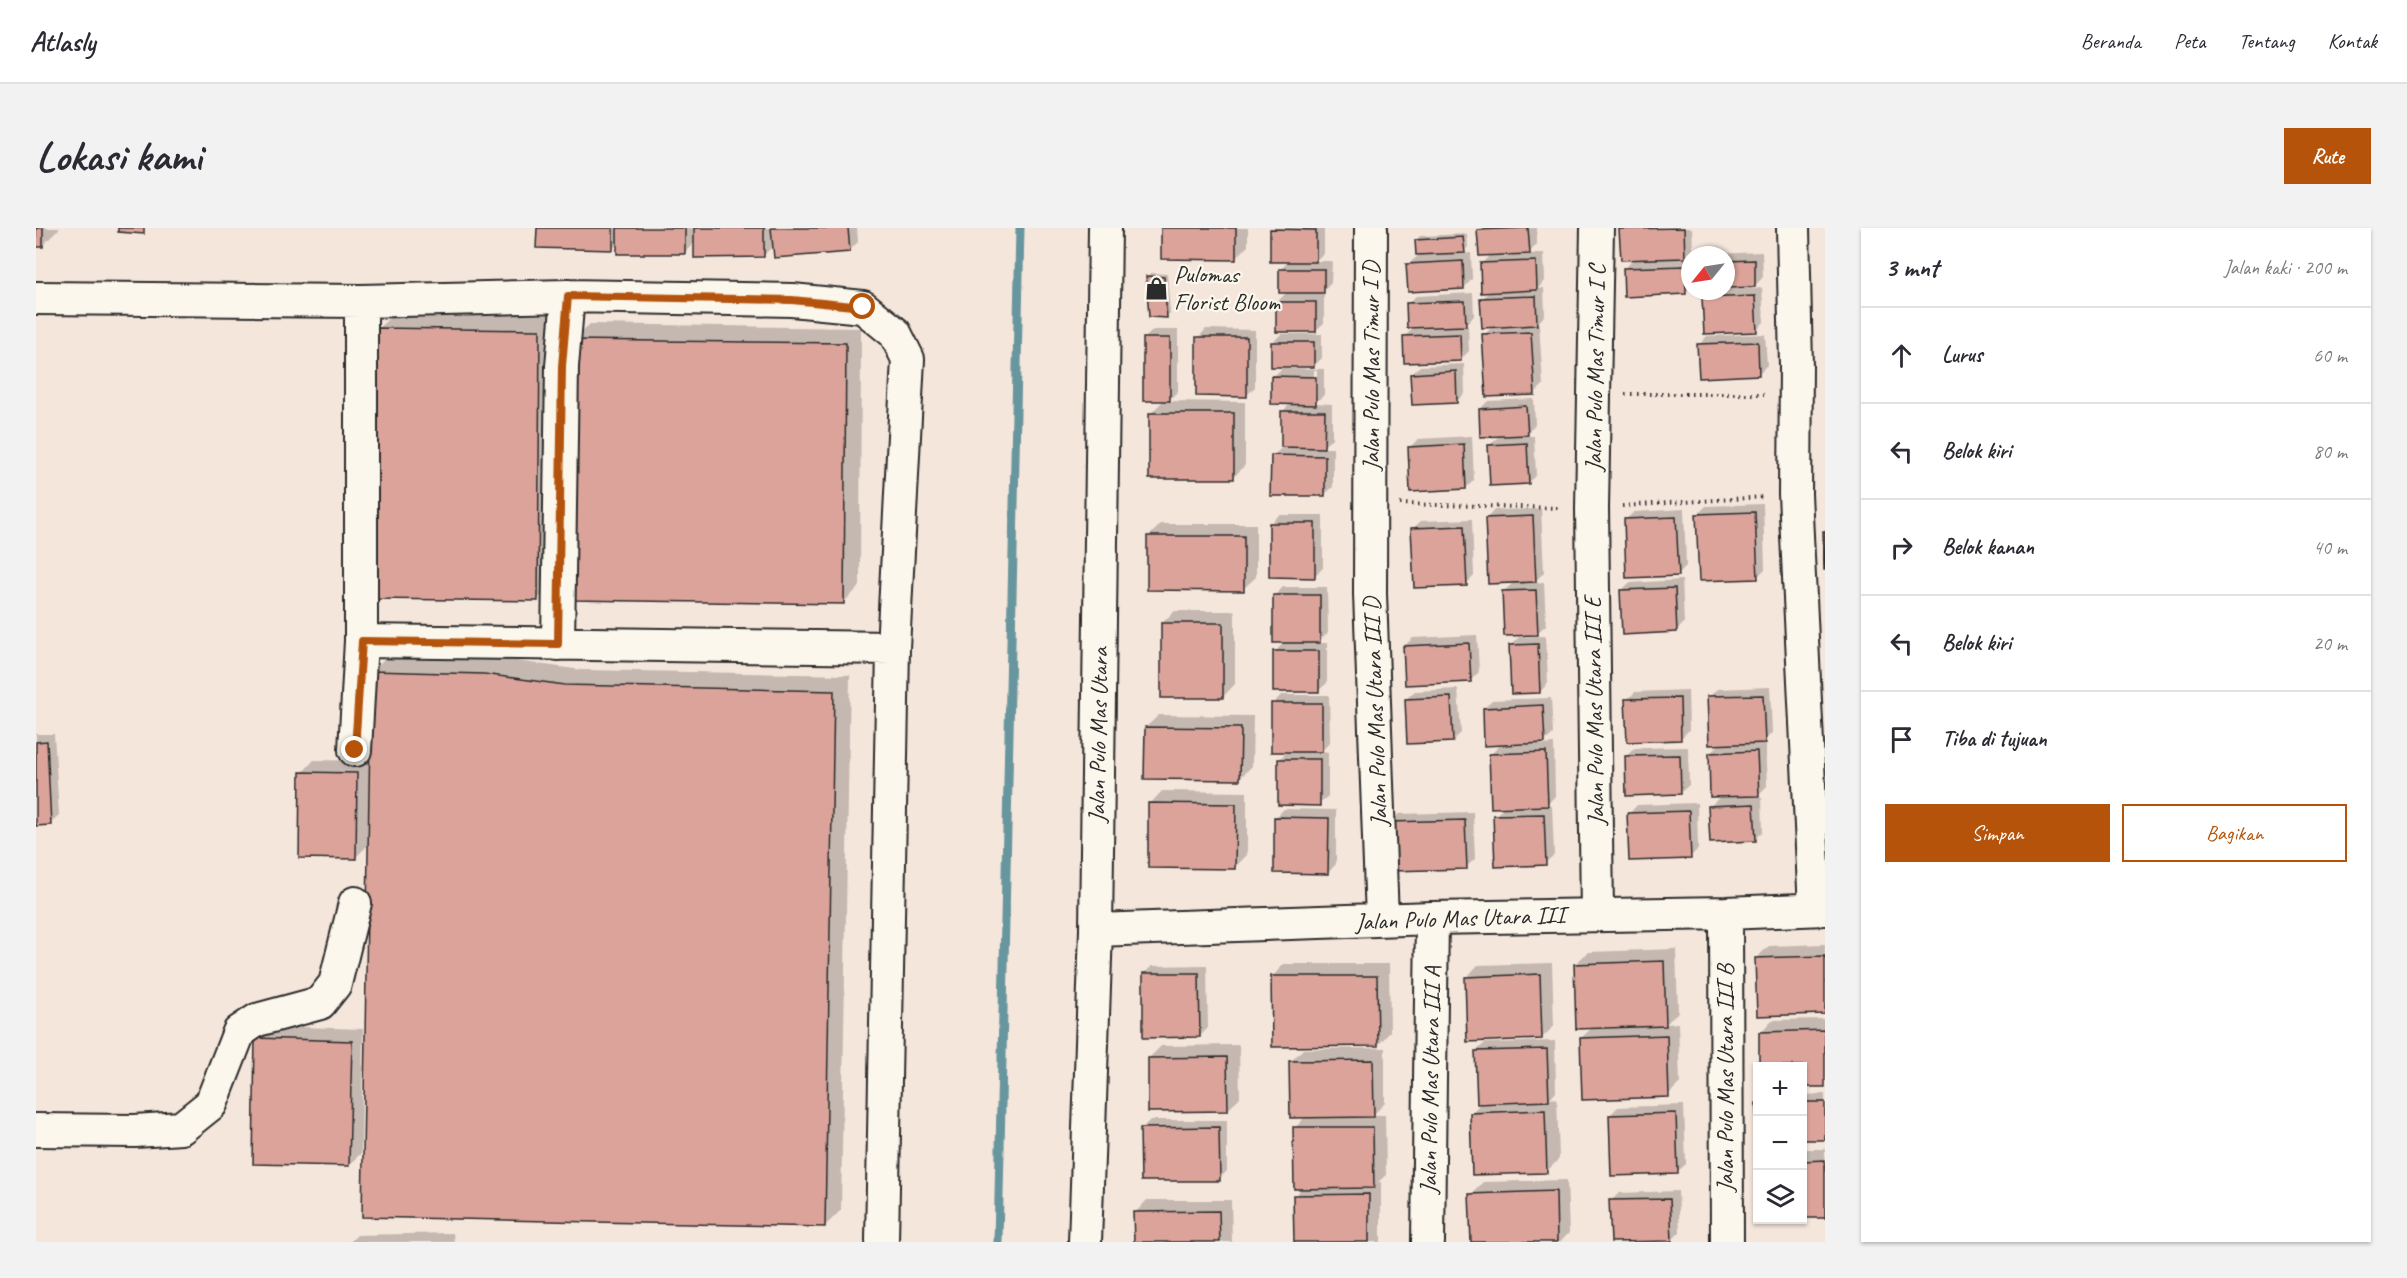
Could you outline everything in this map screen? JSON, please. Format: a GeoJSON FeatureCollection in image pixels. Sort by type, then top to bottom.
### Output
{"type":"FeatureCollection","features":[{"type":"Feature","properties":{"kind":"street","name":"Jalan Pulo Mas Utara"},"geometry":{"type":"LineString","coordinates":[[1085,1242],[1096,930],[1105,228]]}},
{"type":"Feature","properties":{"kind":"street","name":"Jalan Pulo Mas Timur I D"},"geometry":{"type":"LineString","coordinates":[[1371,228],[1372,504]]}},
{"type":"Feature","properties":{"kind":"street","name":"Jalan Pulo Mas Timur I C"},"geometry":{"type":"LineString","coordinates":[[1592,508],[1597,228]]}},
{"type":"Feature","properties":{"kind":"street"},"geometry":{"type":"LineString","coordinates":[[1793,228],[1796,380],[1795,495],[1820,909]]}},
{"type":"Feature","properties":{"kind":"street"},"geometry":{"type":"LineString","coordinates":[[558,644],[561,377],[568,296]]}},
{"type":"Feature","properties":{"kind":"street"},"geometry":{"type":"LineString","coordinates":[[36,298],[360,301],[568,296],[792,300],[863,307],[895,333],[909,359],[893,648],[882,1241]]}},
{"type":"Feature","properties":{"kind":"street"},"geometry":{"type":"LineString","coordinates":[[355,750],[362,641],[360,301]]}},
{"type":"Feature","properties":{"kind":"street","name":"Jalan Pulo Mas Utara III D"},"geometry":{"type":"LineString","coordinates":[[1372,504],[1370,594],[1382,920]]}},
{"type":"Feature","properties":{"kind":"street","name":"Jalan Pulo Mas Utara III E"},"geometry":{"type":"LineString","coordinates":[[1592,508],[1597,914]]}},
{"type":"Feature","properties":{"kind":"street"},"geometry":{"type":"LineString","coordinates":[[362,641],[893,648]]}},
{"type":"Feature","properties":{"kind":"street"},"geometry":{"type":"LineString","coordinates":[[36,1130],[135,1131],[181,1128],[211,1104],[239,1032],[257,1020],[320,1003],[335,984],[354,903]]}},
{"type":"Feature","properties":{"kind":"street","name":"Jalan Pulo Mas Utara III"},"geometry":{"type":"LineString","coordinates":[[1096,930],[1432,918],[1726,913],[1820,909]]}},
{"type":"Feature","properties":{"kind":"street","name":"Jalan Pulo Mas Utara III B"},"geometry":{"type":"LineString","coordinates":[[1726,913],[1727,1242]]}},
{"type":"Feature","properties":{"kind":"street","name":"Jalan Pulo Mas Utara III A"},"geometry":{"type":"LineString","coordinates":[[1428,1242],[1432,918]]}},
{"type":"Feature","properties":{"kind":"path"},"geometry":{"type":"LineString","coordinates":[[1595,394],[1796,380]]}},
{"type":"Feature","properties":{"kind":"path"},"geometry":{"type":"LineString","coordinates":[[1372,504],[1592,508],[1795,495]]}},
{"type":"Feature","properties":{"kind":"building"},"geometry":{"type":"Polygon","coordinates":[[[36,228],[43,228],[43,247],[36,247],[36,228]]]}},
{"type":"Feature","properties":{"kind":"building"},"geometry":{"type":"Polygon","coordinates":[[[118,228],[144,228],[144,234],[118,232],[118,228]]]}},
{"type":"Feature","properties":{"kind":"building"},"geometry":{"type":"Polygon","coordinates":[[[537,228],[613,228],[613,250],[536,248],[537,228]]]}},
{"type":"Feature","properties":{"kind":"building"},"geometry":{"type":"Polygon","coordinates":[[[617,228],[685,228],[685,254],[617,254],[617,228]]]}},
{"type":"Feature","properties":{"kind":"building"},"geometry":{"type":"Polygon","coordinates":[[[694,228],[764,228],[764,257],[694,258],[694,228]]]}},
{"type":"Feature","properties":{"kind":"building"},"geometry":{"type":"Polygon","coordinates":[[[771,228],[848,228],[850,252],[774,258],[771,228]]]}},
{"type":"Feature","properties":{"kind":"building"},"geometry":{"type":"Polygon","coordinates":[[[1161,228],[1236,228],[1236,260],[1161,259],[1161,228]]]}},
{"type":"Feature","properties":{"kind":"building"},"geometry":{"type":"Polygon","coordinates":[[[1528,228],[1530,254],[1479,256],[1477,230],[1528,228]]]}},
{"type":"Feature","properties":{"kind":"building"},"geometry":{"type":"Polygon","coordinates":[[[1684,228],[1685,246],[1681,246],[1681,258],[1621,260],[1619,229],[1684,228]]]}},
{"type":"Feature","properties":{"kind":"building"},"geometry":{"type":"Polygon","coordinates":[[[1270,229],[1316,230],[1316,262],[1270,262],[1270,229]]]}},
{"type":"Feature","properties":{"kind":"building"},"geometry":{"type":"Polygon","coordinates":[[[1463,237],[1465,253],[1416,255],[1415,240],[1463,237]]]}},
{"type":"Feature","properties":{"kind":"building"},"geometry":{"type":"Polygon","coordinates":[[[1755,260],[1755,287],[1735,288],[1735,261],[1755,260]]]}},
{"type":"Feature","properties":{"kind":"building"},"geometry":{"type":"Polygon","coordinates":[[[1463,261],[1464,289],[1408,292],[1406,264],[1463,261]]]}},
{"type":"Feature","properties":{"kind":"building"},"geometry":{"type":"Polygon","coordinates":[[[1536,261],[1537,290],[1481,293],[1480,263],[1536,261]]]}},
{"type":"Feature","properties":{"kind":"building"},"geometry":{"type":"Polygon","coordinates":[[[1681,266],[1681,294],[1624,297],[1623,268],[1681,266]]]}},
{"type":"Feature","properties":{"kind":"building"},"geometry":{"type":"Polygon","coordinates":[[[1279,269],[1324,269],[1324,293],[1279,293],[1279,269]]]}},
{"type":"Feature","properties":{"kind":"building","name":"Pulomas Florist Bloom"},"geometry":{"type":"Polygon","coordinates":[[[1146,276],[1164,277],[1167,318],[1149,317],[1146,276]]]}},
{"type":"Feature","properties":{"kind":"building"},"geometry":{"type":"Polygon","coordinates":[[[1536,296],[1537,325],[1482,328],[1480,298],[1536,296]]]}},
{"type":"Feature","properties":{"kind":"building"},"geometry":{"type":"Polygon","coordinates":[[[1755,296],[1757,332],[1704,334],[1702,300],[1735,300],[1735,297],[1755,296]]]}},
{"type":"Feature","properties":{"kind":"building"},"geometry":{"type":"Polygon","coordinates":[[[1465,301],[1466,326],[1407,328],[1406,303],[1465,301]]]}},
{"type":"Feature","properties":{"kind":"building"},"geometry":{"type":"Polygon","coordinates":[[[1276,302],[1316,302],[1316,332],[1276,332],[1276,302]]]}},
{"type":"Feature","properties":{"kind":"building"},"geometry":{"type":"Polygon","coordinates":[[[377,328],[540,330],[538,601],[375,599],[377,328]]]}},
{"type":"Feature","properties":{"kind":"building"},"geometry":{"type":"Polygon","coordinates":[[[1531,332],[1535,395],[1486,397],[1482,334],[1531,332]]]}},
{"type":"Feature","properties":{"kind":"building"},"geometry":{"type":"Polygon","coordinates":[[[1460,334],[1461,361],[1404,363],[1403,336],[1460,334]]]}},
{"type":"Feature","properties":{"kind":"building"},"geometry":{"type":"Polygon","coordinates":[[[1196,337],[1247,337],[1247,397],[1196,396],[1196,337]]]}},
{"type":"Feature","properties":{"kind":"building"},"geometry":{"type":"Polygon","coordinates":[[[1143,338],[1170,338],[1170,401],[1143,401],[1143,338]]]}},
{"type":"Feature","properties":{"kind":"building"},"geometry":{"type":"Polygon","coordinates":[[[572,340],[846,343],[844,604],[571,600],[572,340]]]}},
{"type":"Feature","properties":{"kind":"building"},"geometry":{"type":"Polygon","coordinates":[[[1271,342],[1314,342],[1314,367],[1271,367],[1271,342]]]}},
{"type":"Feature","properties":{"kind":"building"},"geometry":{"type":"Polygon","coordinates":[[[1758,342],[1759,375],[1699,378],[1697,344],[1758,342]]]}},
{"type":"Feature","properties":{"kind":"building"},"geometry":{"type":"Polygon","coordinates":[[[1456,371],[1457,403],[1412,405],[1410,374],[1456,371]]]}},
{"type":"Feature","properties":{"kind":"building"},"geometry":{"type":"Polygon","coordinates":[[[1271,376],[1316,377],[1316,405],[1271,404],[1271,376]]]}},
{"type":"Feature","properties":{"kind":"building"},"geometry":{"type":"Polygon","coordinates":[[[1526,406],[1528,435],[1480,437],[1479,409],[1526,406]]]}},
{"type":"Feature","properties":{"kind":"building"},"geometry":{"type":"Polygon","coordinates":[[[1281,411],[1325,411],[1324,448],[1281,447],[1281,411]]]}},
{"type":"Feature","properties":{"kind":"building"},"geometry":{"type":"Polygon","coordinates":[[[1149,413],[1234,413],[1234,479],[1149,479],[1149,413]]]}},
{"type":"Feature","properties":{"kind":"building"},"geometry":{"type":"Polygon","coordinates":[[[1527,443],[1529,484],[1490,486],[1488,445],[1527,443]]]}},
{"type":"Feature","properties":{"kind":"building"},"geometry":{"type":"Polygon","coordinates":[[[1464,444],[1466,489],[1410,492],[1408,447],[1464,444]]]}},
{"type":"Feature","properties":{"kind":"building"},"geometry":{"type":"Polygon","coordinates":[[[1271,455],[1325,456],[1325,496],[1270,496],[1271,455]]]}},
{"type":"Feature","properties":{"kind":"building"},"geometry":{"type":"Polygon","coordinates":[[[1755,512],[1758,579],[1699,581],[1696,514],[1755,512]]]}},
{"type":"Feature","properties":{"kind":"building"},"geometry":{"type":"Polygon","coordinates":[[[1533,516],[1536,582],[1488,584],[1485,518],[1533,516]]]}},
{"type":"Feature","properties":{"kind":"building"},"geometry":{"type":"Polygon","coordinates":[[[1676,517],[1679,576],[1626,578],[1624,519],[1676,517]]]}},
{"type":"Feature","properties":{"kind":"building"},"geometry":{"type":"Polygon","coordinates":[[[1269,523],[1315,523],[1315,578],[1269,577],[1269,523]]]}},
{"type":"Feature","properties":{"kind":"building"},"geometry":{"type":"Polygon","coordinates":[[[1464,526],[1467,586],[1414,588],[1411,528],[1464,526]]]}},
{"type":"Feature","properties":{"kind":"building"},"geometry":{"type":"Polygon","coordinates":[[[1823,531],[1825,531],[1825,570],[1824,570],[1823,531]]]}},
{"type":"Feature","properties":{"kind":"building"},"geometry":{"type":"Polygon","coordinates":[[[1147,536],[1244,536],[1244,591],[1147,590],[1147,536]]]}},
{"type":"Feature","properties":{"kind":"building"},"geometry":{"type":"Polygon","coordinates":[[[1675,588],[1677,632],[1622,635],[1620,590],[1675,588]]]}},
{"type":"Feature","properties":{"kind":"building"},"geometry":{"type":"Polygon","coordinates":[[[1536,590],[1538,635],[1504,636],[1502,591],[1536,590]]]}},
{"type":"Feature","properties":{"kind":"building"},"geometry":{"type":"Polygon","coordinates":[[[1273,595],[1320,595],[1320,643],[1273,643],[1273,595]]]}},
{"type":"Feature","properties":{"kind":"building"},"geometry":{"type":"Polygon","coordinates":[[[1161,623],[1223,623],[1223,698],[1161,698],[1161,623]]]}},
{"type":"Feature","properties":{"kind":"building"},"geometry":{"type":"Polygon","coordinates":[[[1469,643],[1471,682],[1405,685],[1403,646],[1469,643]]]}},
{"type":"Feature","properties":{"kind":"building"},"geometry":{"type":"Polygon","coordinates":[[[1538,644],[1540,693],[1511,694],[1509,645],[1538,644]]]}},
{"type":"Feature","properties":{"kind":"building"},"geometry":{"type":"Polygon","coordinates":[[[1273,651],[1319,651],[1319,692],[1273,692],[1273,651]]]}},
{"type":"Feature","properties":{"kind":"building"},"geometry":{"type":"Polygon","coordinates":[[[371,671],[484,674],[565,685],[834,691],[825,1227],[362,1217],[371,671]]]}},
{"type":"Feature","properties":{"kind":"building"},"geometry":{"type":"Polygon","coordinates":[[[1763,695],[1765,743],[1709,745],[1707,696],[1763,695]]]}},
{"type":"Feature","properties":{"kind":"building"},"geometry":{"type":"Polygon","coordinates":[[[1451,697],[1453,742],[1407,744],[1405,699],[1451,697]]]}},
{"type":"Feature","properties":{"kind":"building"},"geometry":{"type":"Polygon","coordinates":[[[1680,698],[1681,740],[1627,742],[1625,699],[1680,698]]]}},
{"type":"Feature","properties":{"kind":"building"},"geometry":{"type":"Polygon","coordinates":[[[1271,703],[1322,703],[1322,752],[1271,752],[1271,703]]]}},
{"type":"Feature","properties":{"kind":"building"},"geometry":{"type":"Polygon","coordinates":[[[1543,705],[1545,743],[1484,746],[1483,708],[1543,705]]]}},
{"type":"Feature","properties":{"kind":"building"},"geometry":{"type":"Polygon","coordinates":[[[1145,727],[1241,728],[1240,780],[1144,779],[1145,727]]]}},
{"type":"Feature","properties":{"kind":"building"},"geometry":{"type":"Polygon","coordinates":[[[47,741],[51,825],[36,826],[36,742],[47,741]]]}},
{"type":"Feature","properties":{"kind":"building"},"geometry":{"type":"Polygon","coordinates":[[[1757,751],[1759,796],[1710,797],[1709,753],[1757,751]]]}},
{"type":"Feature","properties":{"kind":"building"},"geometry":{"type":"Polygon","coordinates":[[[1546,752],[1548,806],[1491,808],[1489,754],[1546,752]]]}},
{"type":"Feature","properties":{"kind":"building"},"geometry":{"type":"Polygon","coordinates":[[[1680,755],[1681,794],[1626,796],[1625,756],[1680,755]]]}},
{"type":"Feature","properties":{"kind":"building"},"geometry":{"type":"Polygon","coordinates":[[[1278,759],[1320,759],[1320,806],[1278,805],[1278,759]]]}},
{"type":"Feature","properties":{"kind":"building"},"geometry":{"type":"Polygon","coordinates":[[[300,772],[357,773],[356,859],[299,858],[300,772]]]}},
{"type":"Feature","properties":{"kind":"building"},"geometry":{"type":"Polygon","coordinates":[[[1148,803],[1236,804],[1235,869],[1148,868],[1148,803]]]}},
{"type":"Feature","properties":{"kind":"building"},"geometry":{"type":"Polygon","coordinates":[[[1754,804],[1756,841],[1710,843],[1708,806],[1754,804]]]}},
{"type":"Feature","properties":{"kind":"building"},"geometry":{"type":"Polygon","coordinates":[[[1689,811],[1691,859],[1629,861],[1627,813],[1689,811]]]}},
{"type":"Feature","properties":{"kind":"building"},"geometry":{"type":"Polygon","coordinates":[[[1544,814],[1546,865],[1495,867],[1493,815],[1544,814]]]}},
{"type":"Feature","properties":{"kind":"building"},"geometry":{"type":"Polygon","coordinates":[[[1274,817],[1329,818],[1328,874],[1274,873],[1274,817]]]}},
{"type":"Feature","properties":{"kind":"building"},"geometry":{"type":"Polygon","coordinates":[[[1465,820],[1467,869],[1391,871],[1389,822],[1465,820]]]}},
{"type":"Feature","properties":{"kind":"building"},"geometry":{"type":"Polygon","coordinates":[[[1825,956],[1825,1014],[1757,1016],[1755,958],[1825,956]]]}},
{"type":"Feature","properties":{"kind":"building"},"geometry":{"type":"Polygon","coordinates":[[[1664,961],[1666,1026],[1576,1029],[1574,964],[1664,961]]]}},
{"type":"Feature","properties":{"kind":"building"},"geometry":{"type":"Polygon","coordinates":[[[1143,973],[1199,973],[1200,1037],[1143,1038],[1143,973]]]}},
{"type":"Feature","properties":{"kind":"building"},"geometry":{"type":"Polygon","coordinates":[[[1540,974],[1542,1039],[1467,1042],[1465,977],[1540,974]]]}},
{"type":"Feature","properties":{"kind":"building"},"geometry":{"type":"Polygon","coordinates":[[[1271,976],[1377,976],[1378,1046],[1272,1047],[1271,976]]]}},
{"type":"Feature","properties":{"kind":"building"},"geometry":{"type":"Polygon","coordinates":[[[1825,1030],[1825,1087],[1807,1087],[1807,1062],[1759,1062],[1759,1032],[1825,1030]]]}},
{"type":"Feature","properties":{"kind":"building"},"geometry":{"type":"Polygon","coordinates":[[[1667,1035],[1669,1097],[1582,1100],[1580,1038],[1667,1035]]]}},
{"type":"Feature","properties":{"kind":"building"},"geometry":{"type":"Polygon","coordinates":[[[255,1038],[352,1041],[349,1166],[253,1164],[255,1038]]]}},
{"type":"Feature","properties":{"kind":"building"},"geometry":{"type":"Polygon","coordinates":[[[1547,1049],[1549,1101],[1477,1104],[1475,1051],[1547,1049]]]}},
{"type":"Feature","properties":{"kind":"building"},"geometry":{"type":"Polygon","coordinates":[[[1227,1057],[1228,1111],[1148,1112],[1148,1058],[1227,1057]]]}},
{"type":"Feature","properties":{"kind":"building"},"geometry":{"type":"Polygon","coordinates":[[[1373,1060],[1374,1117],[1290,1118],[1289,1061],[1373,1060]]]}},
{"type":"Feature","properties":{"kind":"building"},"geometry":{"type":"Polygon","coordinates":[[[1807,1102],[1825,1102],[1825,1140],[1807,1140],[1807,1102]]]}},
{"type":"Feature","properties":{"kind":"building"},"geometry":{"type":"Polygon","coordinates":[[[1545,1110],[1547,1173],[1472,1175],[1470,1113],[1545,1110]]]}},
{"type":"Feature","properties":{"kind":"building"},"geometry":{"type":"Polygon","coordinates":[[[1676,1113],[1678,1174],[1611,1176],[1609,1115],[1676,1113]]]}},
{"type":"Feature","properties":{"kind":"building"},"geometry":{"type":"Polygon","coordinates":[[[1219,1127],[1220,1181],[1141,1181],[1140,1128],[1219,1127]]]}},
{"type":"Feature","properties":{"kind":"building"},"geometry":{"type":"Polygon","coordinates":[[[1293,1127],[1373,1127],[1374,1188],[1294,1189],[1293,1127]]]}},
{"type":"Feature","properties":{"kind":"building"},"geometry":{"type":"Polygon","coordinates":[[[1825,1160],[1825,1218],[1807,1218],[1807,1161],[1825,1160]]]}},
{"type":"Feature","properties":{"kind":"building"},"geometry":{"type":"Polygon","coordinates":[[[1556,1191],[1557,1242],[1471,1242],[1469,1194],[1556,1191]]]}},
{"type":"Feature","properties":{"kind":"building"},"geometry":{"type":"Polygon","coordinates":[[[1369,1194],[1369,1242],[1294,1242],[1293,1195],[1369,1194]]]}},
{"type":"Feature","properties":{"kind":"building"},"geometry":{"type":"Polygon","coordinates":[[[1670,1199],[1672,1241],[1611,1242],[1609,1200],[1670,1199]]]}},
{"type":"Feature","properties":{"kind":"building"},"geometry":{"type":"Polygon","coordinates":[[[1219,1211],[1220,1242],[1134,1242],[1133,1212],[1219,1211]]]}},
{"type":"Feature","properties":{"kind":"waterway"},"geometry":{"type":"LineString","coordinates":[[998,1242],[1020,228]]}},
{"type":"Feature","properties":{"kind":"place","name":"Pulomas Florist Bloom"},"geometry":{"type":"Point","coordinates":[1156,288]}},
{"type":"Feature","properties":{"kind":"route"},"geometry":{"type":"LineString","coordinates":[[355,750],[362,641],[558,644],[562,366],[568,296],[792,300],[863,307]]}}]}
